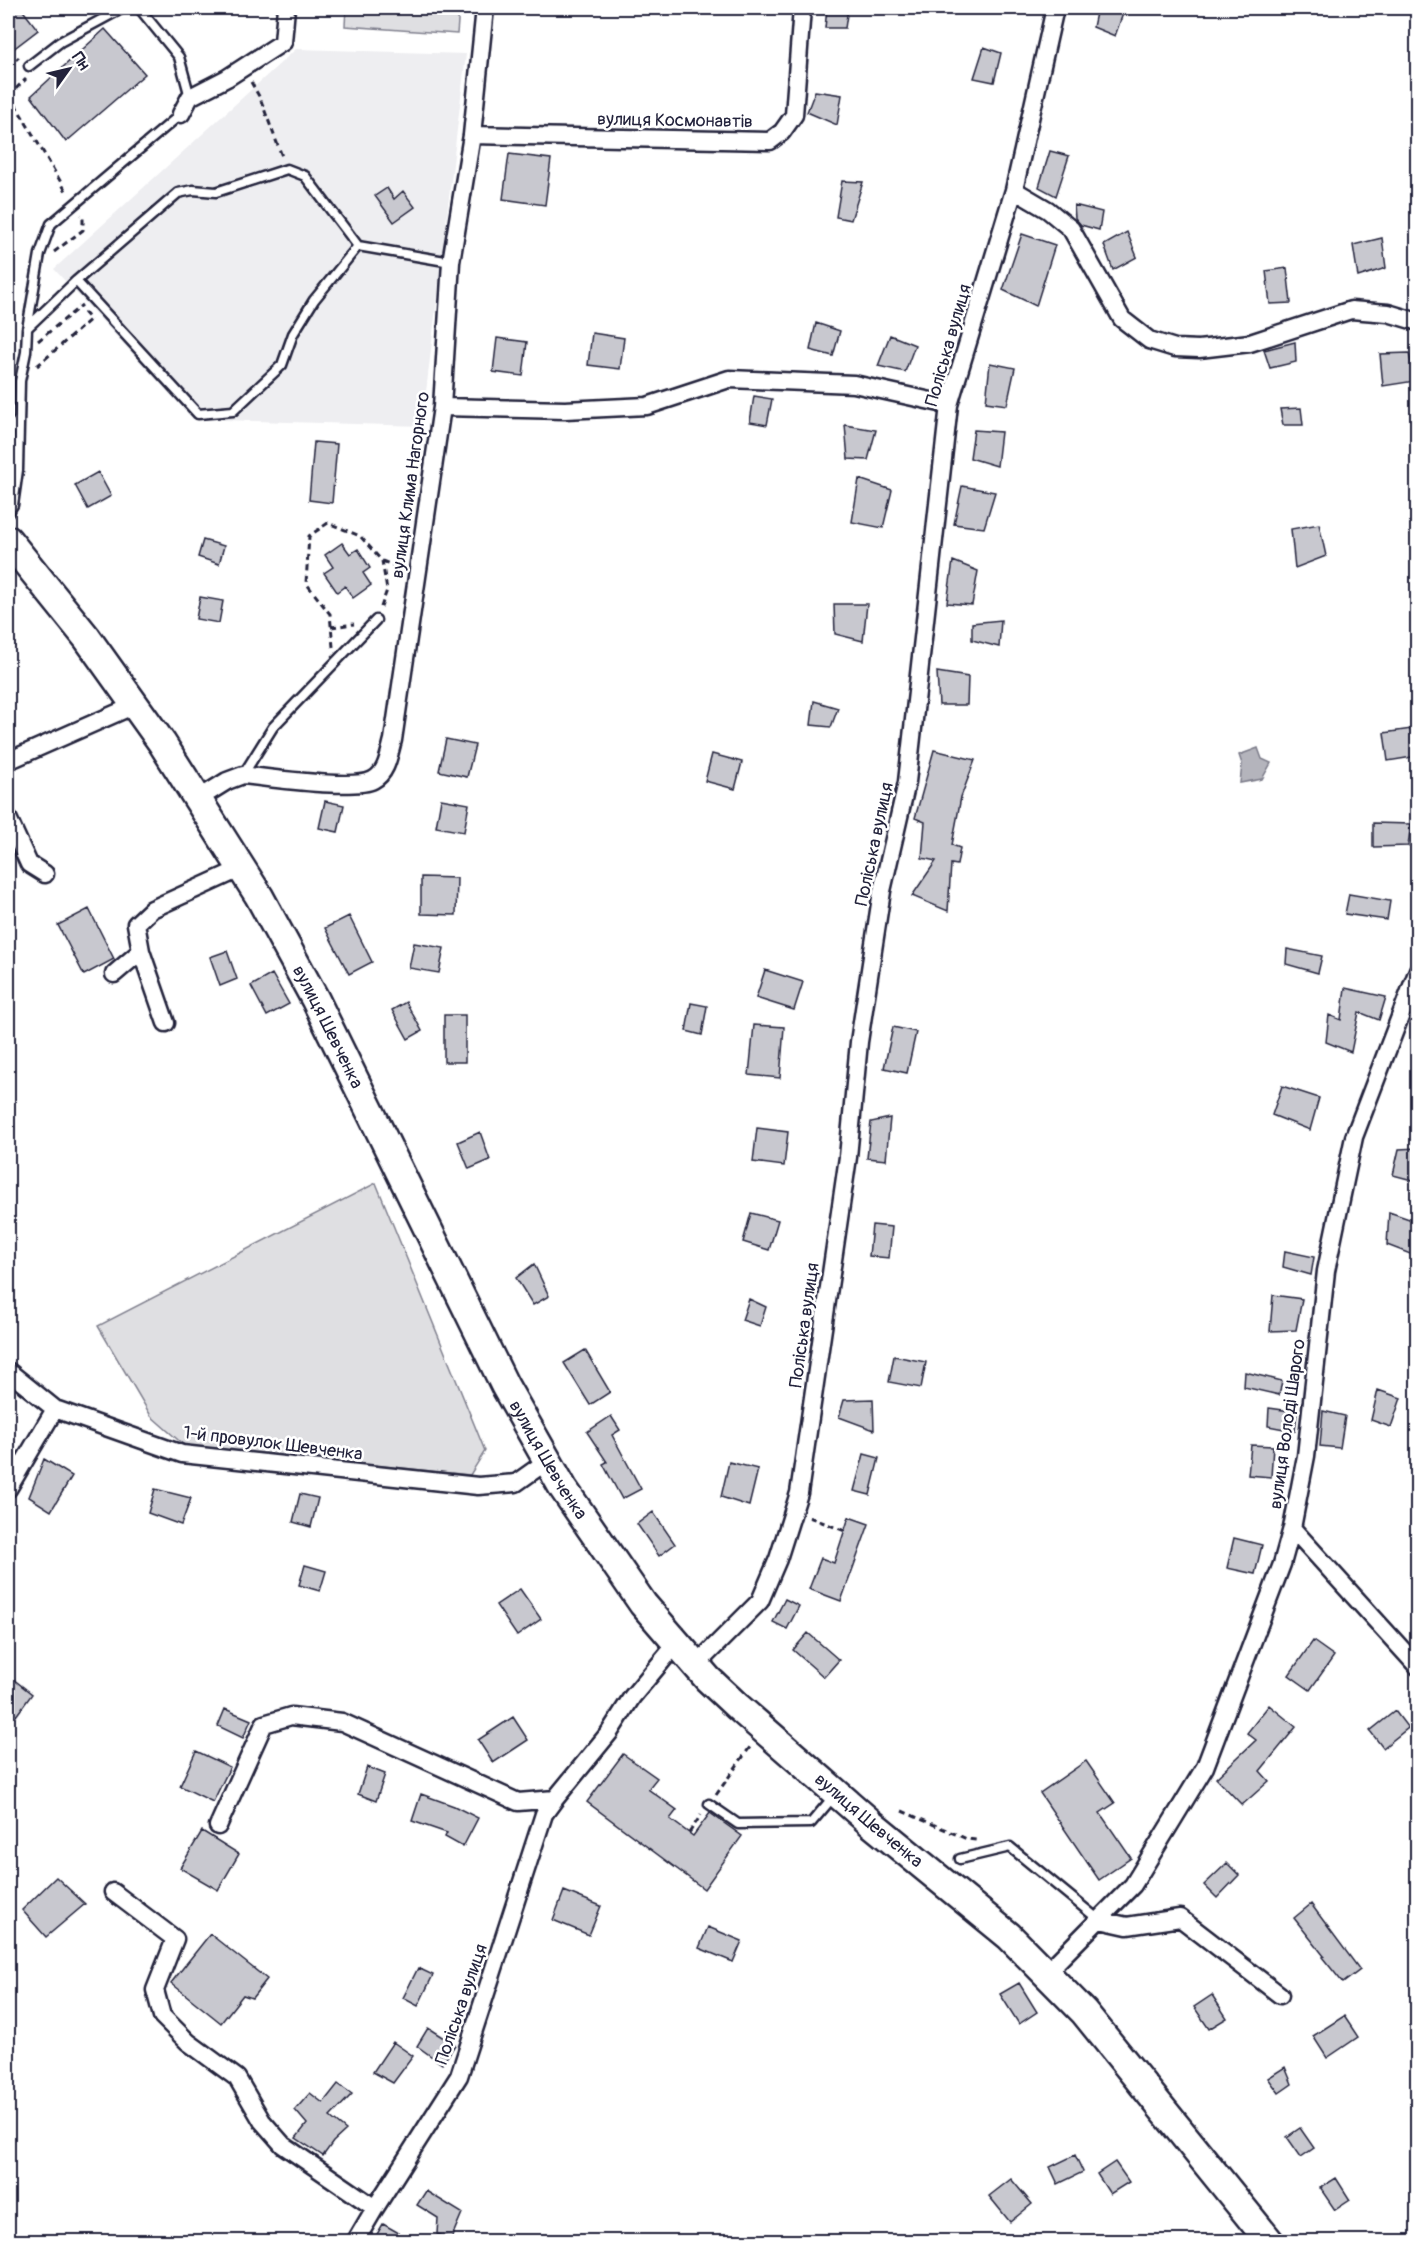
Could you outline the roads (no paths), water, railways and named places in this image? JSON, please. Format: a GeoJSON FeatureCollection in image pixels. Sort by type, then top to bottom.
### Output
{"type":"FeatureCollection","features":[{"type":"Feature","properties":{"kind":"main road","name":"вулиця Шевченка"},"geometry":{"type":"LineString","coordinates":[[8,540],[87,638],[135,705],[242,868],[315,999],[505,1386],[563,1488],[643,1604],[696,1665],[738,1707],[1009,1936],[1084,2012],[1270,2241]]}},
{"type":"Feature","properties":{"kind":"street"},"geometry":{"type":"LineString","coordinates":[[181,114],[190,97],[283,42],[286,8]]}},
{"type":"Feature","properties":{"kind":"street","name":"вулиця Клима Нагорного"},"geometry":{"type":"LineString","coordinates":[[198,799],[227,781],[243,776],[353,785],[373,780],[386,766],[393,740],[442,407],[452,262],[472,135],[485,8]]}},
{"type":"Feature","properties":{"kind":"street","name":"вулиця Космонавтів"},"geometry":{"type":"LineString","coordinates":[[472,135],[770,141],[782,132],[794,115],[802,8]]}},
{"type":"Feature","properties":{"kind":"street","name":"Поліська вулиця"},"geometry":{"type":"LineString","coordinates":[[696,1665],[760,1601],[778,1559],[799,1493],[846,1168],[859,1042],[882,891],[907,782],[949,405],[1014,190],[1055,8]]}},
{"type":"Feature","properties":{"kind":"street"},"geometry":{"type":"LineString","coordinates":[[1014,190],[1048,210],[1071,229],[1122,319],[1149,340],[1175,348],[1250,343],[1351,310],[1388,313],[1418,322]]}},
{"type":"Feature","properties":{"kind":"street"},"geometry":{"type":"LineString","coordinates":[[442,407],[564,410],[647,406],[729,379],[854,384],[949,405]]}},
{"type":"Feature","properties":{"kind":"street"},"geometry":{"type":"LineString","coordinates":[[8,761],[135,705]]}},
{"type":"Feature","properties":{"kind":"street"},"geometry":{"type":"LineString","coordinates":[[8,818],[29,864],[45,874]]}},
{"type":"Feature","properties":{"kind":"street"},"geometry":{"type":"LineString","coordinates":[[166,1023],[141,951],[136,924],[152,909],[242,868]]}},
{"type":"Feature","properties":{"kind":"street"},"geometry":{"type":"LineString","coordinates":[[114,974],[141,951]]}},
{"type":"Feature","properties":{"kind":"street","name":"вулиця Володі Шарого"},"geometry":{"type":"LineString","coordinates":[[1046,1974],[1133,1886],[1205,1767],[1282,1564],[1292,1528],[1306,1456],[1326,1271],[1354,1137],[1418,970]]}},
{"type":"Feature","properties":{"kind":"street","name":"1-й провулок Шевченка"},"geometry":{"type":"LineString","coordinates":[[8,1371],[55,1409],[182,1454],[466,1485],[516,1483],[547,1461]]}},
{"type":"Feature","properties":{"kind":"street"},"geometry":{"type":"LineString","coordinates":[[8,1489],[55,1409]]}},
{"type":"Feature","properties":{"kind":"street"},"geometry":{"type":"LineString","coordinates":[[1292,1528],[1418,1667]]}},
{"type":"Feature","properties":{"kind":"street","name":"Поліська вулиця"},"geometry":{"type":"LineString","coordinates":[[355,2241],[459,2076],[544,1814],[609,1733],[632,1697],[676,1643]]}},
{"type":"Feature","properties":{"kind":"street"},"geometry":{"type":"LineString","coordinates":[[218,1826],[264,1724],[291,1716],[342,1722],[518,1802],[555,1799]]}},
{"type":"Feature","properties":{"kind":"street"},"geometry":{"type":"LineString","coordinates":[[113,1892],[175,1939],[164,1962],[155,1990],[162,2016],[188,2042],[237,2078],[262,2121],[283,2145],[375,2208]]}},
{"type":"Feature","properties":{"kind":"street"},"geometry":{"type":"LineString","coordinates":[[1100,1920],[1127,1926],[1180,1918],[1280,1995]]}},
{"type":"Feature","properties":{"kind":"lane"},"geometry":{"type":"LineString","coordinates":[[29,66],[60,42],[123,8]]}},
{"type":"Feature","properties":{"kind":"lane"},"geometry":{"type":"LineString","coordinates":[[139,8],[179,57],[190,97]]}},
{"type":"Feature","properties":{"kind":"lane"},"geometry":{"type":"LineString","coordinates":[[8,513],[13,505],[18,470],[20,381],[26,352],[27,329],[40,254],[51,224],[181,114]]}},
{"type":"Feature","properties":{"kind":"lane"},"geometry":{"type":"LineString","coordinates":[[27,329],[76,281],[178,193],[193,190],[216,192],[287,169],[305,176],[358,246],[452,262]]}},
{"type":"Feature","properties":{"kind":"lane"},"geometry":{"type":"LineString","coordinates":[[76,281],[198,414],[232,411],[282,365],[293,334],[314,300],[358,246]]}},
{"type":"Feature","properties":{"kind":"lane"},"geometry":{"type":"LineString","coordinates":[[8,434],[19,419]]}},
{"type":"Feature","properties":{"kind":"lane"},"geometry":{"type":"LineString","coordinates":[[243,776],[273,727],[376,620]]}},
{"type":"Feature","properties":{"kind":"lane"},"geometry":{"type":"LineString","coordinates":[[709,1804],[738,1824],[811,1823],[837,1793]]}},
{"type":"Feature","properties":{"kind":"lane"},"geometry":{"type":"LineString","coordinates":[[960,1859],[1010,1846],[1100,1920]]}}]}
